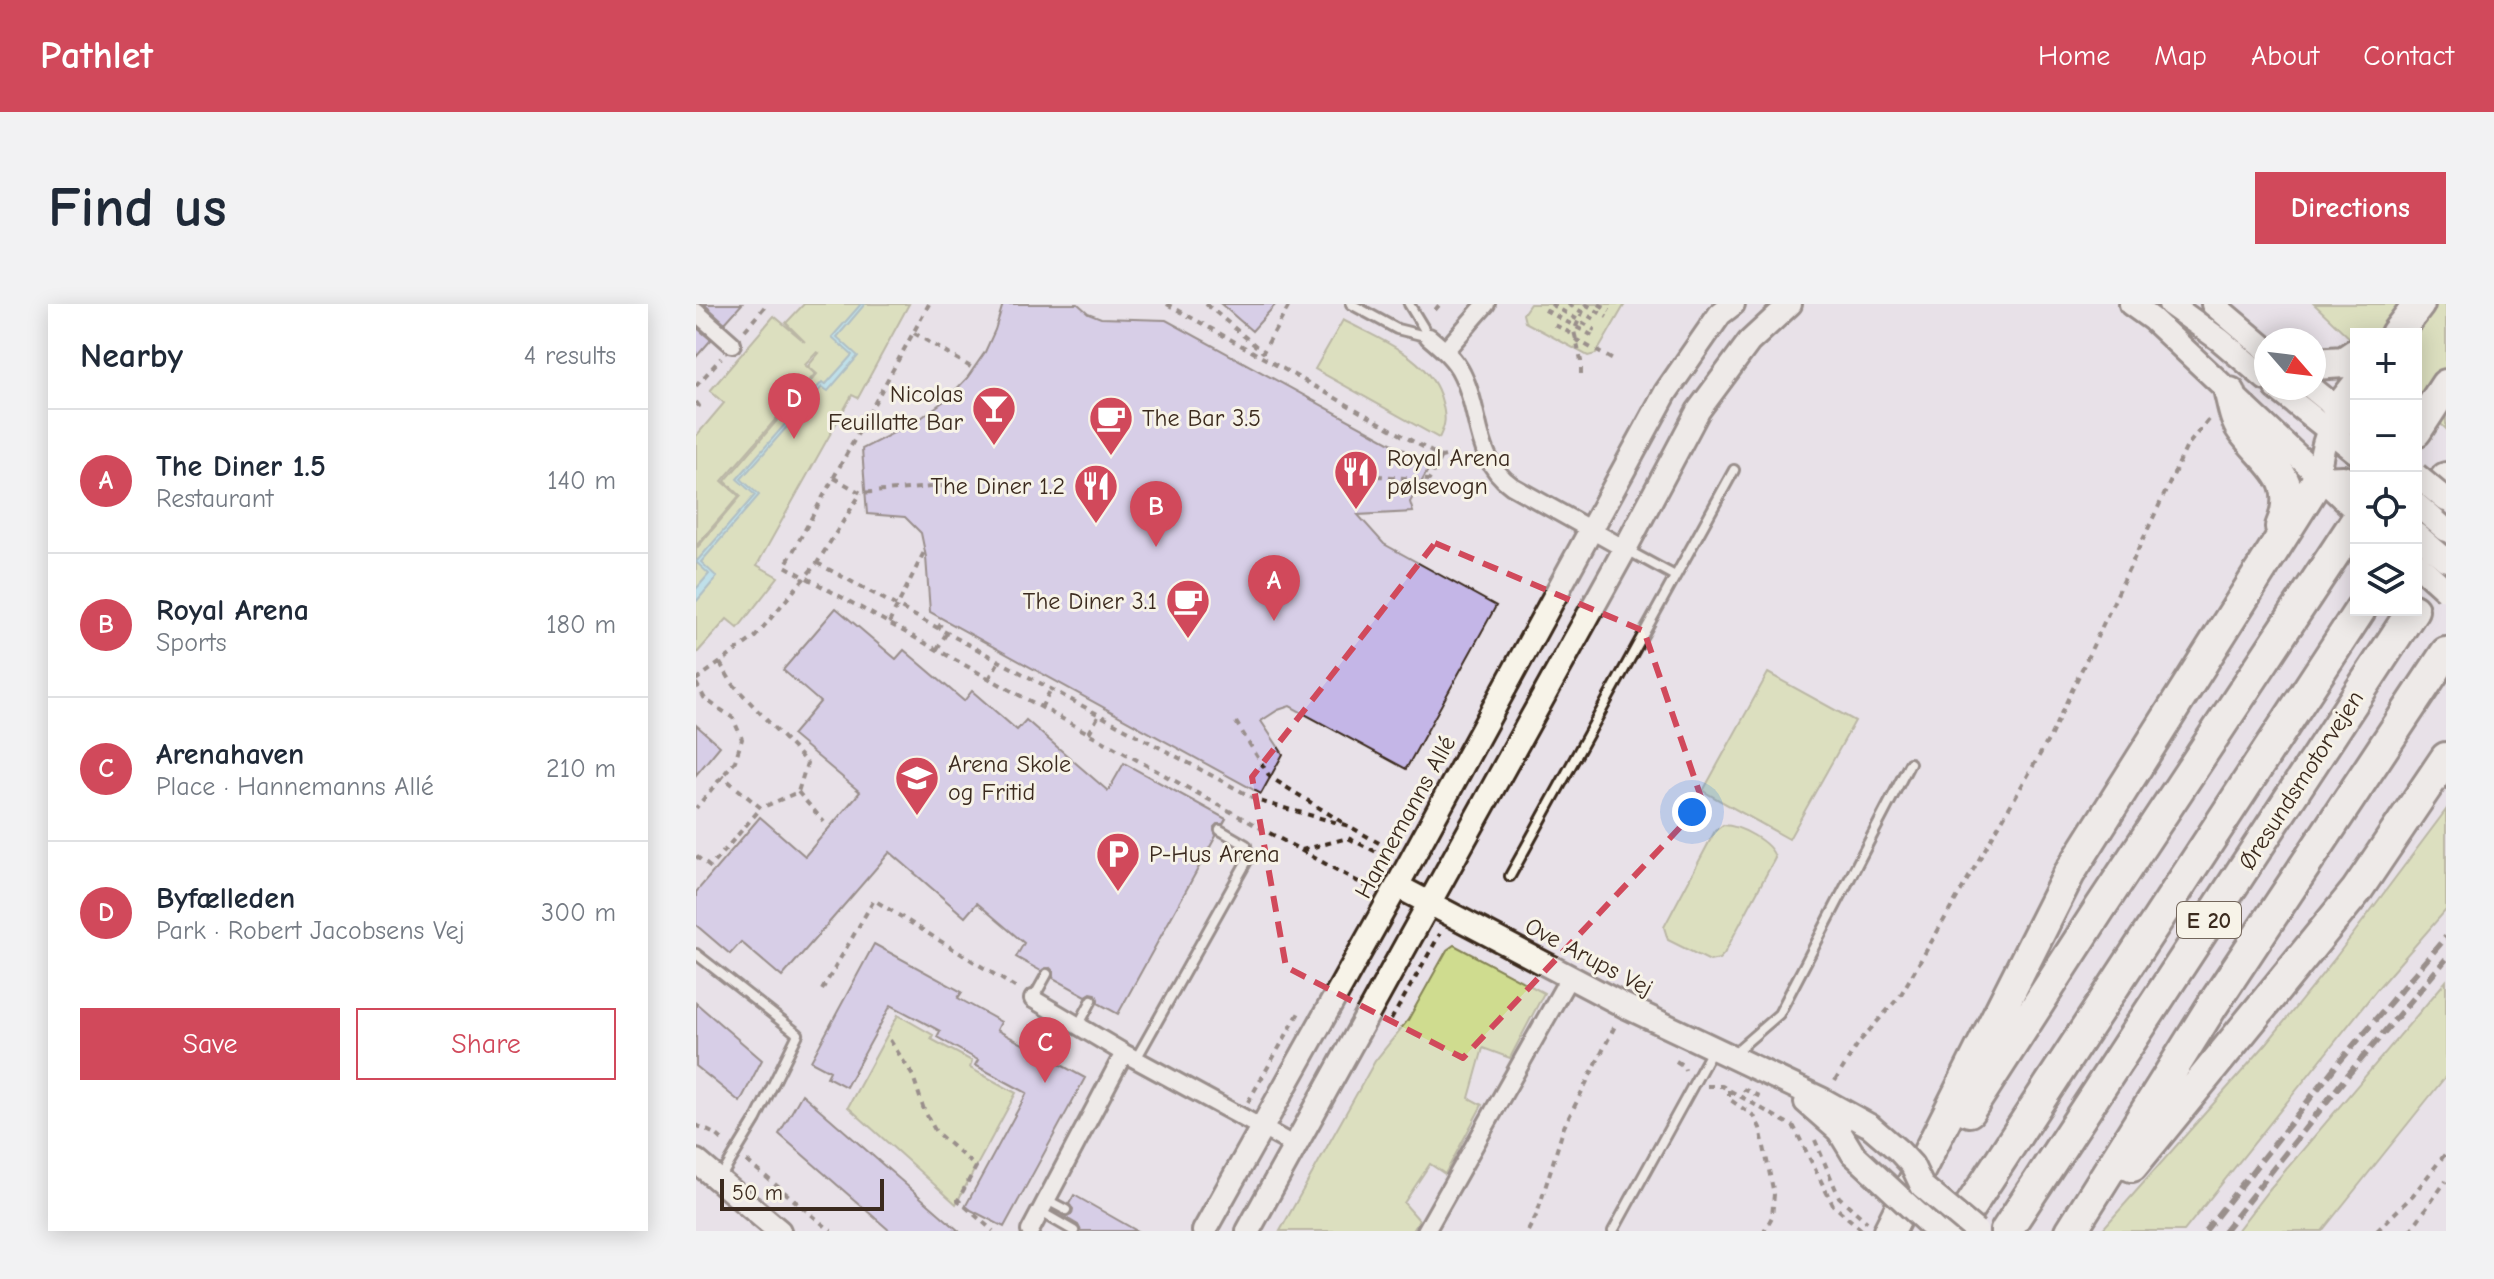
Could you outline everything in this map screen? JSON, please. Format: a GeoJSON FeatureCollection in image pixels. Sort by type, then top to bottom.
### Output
{"type":"FeatureCollection","features":[{"type":"Feature","properties":{"kind":"highway"},"geometry":{"type":"LineString","coordinates":[[2377,328],[2395,304]]}},
{"type":"Feature","properties":{"kind":"highway"},"geometry":{"type":"LineString","coordinates":[[2401,328],[2419,304]]}},
{"type":"Feature","properties":{"kind":"highway"},"geometry":{"type":"LineString","coordinates":[[2326,363],[2344,362],[2350,358]]}},
{"type":"Feature","properties":{"kind":"highway"},"geometry":{"type":"LineString","coordinates":[[2422,422],[2446,385]]}},
{"type":"Feature","properties":{"kind":"highway"},"geometry":{"type":"LineString","coordinates":[[1889,1231],[2069,874],[2253,582],[2283,522],[2289,499],[2284,478],[2239,426],[2230,393]]}},
{"type":"Feature","properties":{"kind":"highway"},"geometry":{"type":"LineString","coordinates":[[2422,515],[2446,478]]}},
{"type":"Feature","properties":{"kind":"highway"},"geometry":{"type":"LineString","coordinates":[[2253,582],[2338,483]]}},
{"type":"Feature","properties":{"kind":"highway"},"geometry":{"type":"LineString","coordinates":[[1939,1229],[1922,1205],[1922,1186],[2100,908],[2350,530]]}},
{"type":"Feature","properties":{"kind":"highway","name":"Øresundsmotorvejen"},"geometry":{"type":"LineString","coordinates":[[2422,596],[2446,560]]}},
{"type":"Feature","properties":{"kind":"highway","name":"Øresundsmotorvejen"},"geometry":{"type":"LineString","coordinates":[[1939,1229],[2356,616]]}},
{"type":"Feature","properties":{"kind":"highway","name":"Øresundsmotorvejen"},"geometry":{"type":"LineString","coordinates":[[2006,1231],[2409,616]]}},
{"type":"Feature","properties":{"kind":"highway"},"geometry":{"type":"LineString","coordinates":[[2071,1231],[2212,1006],[2446,653]]}},
{"type":"Feature","properties":{"kind":"highway"},"geometry":{"type":"LineString","coordinates":[[2081,1231],[2357,890],[2446,758]]}},
{"type":"Feature","properties":{"kind":"street"},"geometry":{"type":"LineString","coordinates":[[1445,351],[1486,304]]}},
{"type":"Feature","properties":{"kind":"street","name":"Hannemanns Allé"},"geometry":{"type":"LineString","coordinates":[[1204,1231],[1261,1128],[1385,882],[1592,530],[1666,392],[1720,314],[1733,304]]}},
{"type":"Feature","properties":{"kind":"street"},"geometry":{"type":"LineString","coordinates":[[1248,1231],[1698,411],[1749,342],[1790,304]]}},
{"type":"Feature","properties":{"kind":"street"},"geometry":{"type":"LineString","coordinates":[[2131,304],[2152,319],[2230,393],[2338,483]]}},
{"type":"Feature","properties":{"kind":"street"},"geometry":{"type":"LineString","coordinates":[[2170,304],[2254,369]]}},
{"type":"Feature","properties":{"kind":"street"},"geometry":{"type":"LineString","coordinates":[[2213,304],[2254,339]]}},
{"type":"Feature","properties":{"kind":"street"},"geometry":{"type":"LineString","coordinates":[[696,312],[732,344]]}},
{"type":"Feature","properties":{"kind":"street"},"geometry":{"type":"LineString","coordinates":[[1429,337],[1455,362],[1463,375],[1483,448],[1497,473],[1512,486],[1625,549]]}},
{"type":"Feature","properties":{"kind":"street"},"geometry":{"type":"LineString","coordinates":[[2326,399],[2344,413],[2350,432]]}},
{"type":"Feature","properties":{"kind":"street"},"geometry":{"type":"LineString","coordinates":[[2309,400],[2344,413]]}},
{"type":"Feature","properties":{"kind":"street"},"geometry":{"type":"LineString","coordinates":[[2344,413],[2320,455],[2350,502]]}},
{"type":"Feature","properties":{"kind":"street"},"geometry":{"type":"LineString","coordinates":[[2422,480],[2446,500]]}},
{"type":"Feature","properties":{"kind":"street"},"geometry":{"type":"LineString","coordinates":[[2422,509],[2446,530]]}},
{"type":"Feature","properties":{"kind":"street"},"geometry":{"type":"LineString","coordinates":[[2422,539],[2446,560]]}},
{"type":"Feature","properties":{"kind":"street"},"geometry":{"type":"LineString","coordinates":[[2422,568],[2446,590]]}},
{"type":"Feature","properties":{"kind":"street","name":"Ove Arups Vej"},"geometry":{"type":"LineString","coordinates":[[1385,882],[1625,1006],[1823,1100],[1870,1126],[1912,1165],[1922,1186],[1976,1231]]}},
{"type":"Feature","properties":{"kind":"street"},"geometry":{"type":"LineString","coordinates":[[1426,1231],[1570,976]]}},
{"type":"Feature","properties":{"kind":"street"},"geometry":{"type":"LineString","coordinates":[[1033,999],[1295,1146]]}},
{"type":"Feature","properties":{"kind":"street"},"geometry":{"type":"LineString","coordinates":[[1030,1231],[1130,1056]]}},
{"type":"Feature","properties":{"kind":"street","name":"Ove Arups Vej"},"geometry":{"type":"LineString","coordinates":[[1759,1070],[1823,1115],[1839,1131],[1853,1154],[1939,1229]]}},
{"type":"Feature","properties":{"kind":"street"},"geometry":{"type":"LineString","coordinates":[[696,1161],[779,1231]]}},
{"type":"Feature","properties":{"kind":"lane"},"geometry":{"type":"LineString","coordinates":[[1351,304],[1397,329],[1429,337]]}},
{"type":"Feature","properties":{"kind":"lane"},"geometry":{"type":"LineString","coordinates":[[1409,304],[1429,337]]}},
{"type":"Feature","properties":{"kind":"lane"},"geometry":{"type":"LineString","coordinates":[[1510,876],[1734,470]]}},
{"type":"Feature","properties":{"kind":"lane"},"geometry":{"type":"LineString","coordinates":[[1625,549],[1675,576]]}},
{"type":"Feature","properties":{"kind":"lane"},"geometry":{"type":"LineString","coordinates":[[1613,1231],[1696,1080],[1721,1053],[1779,1014],[1910,763]]}},
{"type":"Feature","properties":{"kind":"lane"},"geometry":{"type":"LineString","coordinates":[[1130,1056],[1243,869],[1249,854],[1246,845],[1220,830]]}},
{"type":"Feature","properties":{"kind":"lane"},"geometry":{"type":"LineString","coordinates":[[696,954],[798,1034],[756,1119],[719,1180]]}},
{"type":"Feature","properties":{"kind":"lane"},"geometry":{"type":"LineString","coordinates":[[1033,999],[1047,974]]}},
{"type":"Feature","properties":{"kind":"lane"},"geometry":{"type":"LineString","coordinates":[[1078,1026],[1092,1000]]}},
{"type":"Feature","properties":{"kind":"lane"},"geometry":{"type":"LineString","coordinates":[[1043,1206],[1066,1210]]}},
{"type":"Feature","properties":{"kind":"lane"},"geometry":{"type":"LineString","coordinates":[[1043,1206],[1074,1231]]}},
{"type":"Feature","properties":{"kind":"path"},"geometry":{"type":"LineString","coordinates":[[929,304],[785,566],[1301,850],[1385,882],[1401,846]]}},
{"type":"Feature","properties":{"kind":"path"},"geometry":{"type":"LineString","coordinates":[[1167,304],[1441,457],[1459,453]]}},
{"type":"Feature","properties":{"kind":"path"},"geometry":{"type":"LineString","coordinates":[[1206,304],[1261,354]]}},
{"type":"Feature","properties":{"kind":"path"},"geometry":{"type":"LineString","coordinates":[[1261,354],[1290,304]]}},
{"type":"Feature","properties":{"kind":"path"},"geometry":{"type":"LineString","coordinates":[[1435,310],[1440,304]]}},
{"type":"Feature","properties":{"kind":"path"},"geometry":{"type":"LineString","coordinates":[[1551,304],[1595,330]]}},
{"type":"Feature","properties":{"kind":"path"},"geometry":{"type":"LineString","coordinates":[[1568,304],[1599,322]]}},
{"type":"Feature","properties":{"kind":"path"},"geometry":{"type":"LineString","coordinates":[[1581,374],[1575,327],[1585,304],[1607,317]]}},
{"type":"Feature","properties":{"kind":"path"},"geometry":{"type":"LineString","coordinates":[[1599,304],[1610,311]]}},
{"type":"Feature","properties":{"kind":"path"},"geometry":{"type":"LineString","coordinates":[[1545,310],[1593,336]]}},
{"type":"Feature","properties":{"kind":"path"},"geometry":{"type":"LineString","coordinates":[[1555,325],[1617,362]]}},
{"type":"Feature","properties":{"kind":"path"},"geometry":{"type":"LineString","coordinates":[[914,332],[974,369]]}},
{"type":"Feature","properties":{"kind":"path"},"geometry":{"type":"LineString","coordinates":[[1823,1100],[1859,1042],[1900,996],[2042,751],[2187,446],[2230,393]]}},
{"type":"Feature","properties":{"kind":"path"},"geometry":{"type":"LineString","coordinates":[[696,402],[699,406],[696,409]]}},
{"type":"Feature","properties":{"kind":"path"},"geometry":{"type":"LineString","coordinates":[[1353,474],[1429,480],[1441,457]]}},
{"type":"Feature","properties":{"kind":"path"},"geometry":{"type":"LineString","coordinates":[[834,478],[861,493],[942,486]]}},
{"type":"Feature","properties":{"kind":"path"},"geometry":{"type":"LineString","coordinates":[[696,808],[735,761],[742,739],[733,718],[705,699],[696,682],[755,637],[817,563],[861,493]]}},
{"type":"Feature","properties":{"kind":"path"},"geometry":{"type":"LineString","coordinates":[[889,623],[925,550]]}},
{"type":"Feature","properties":{"kind":"path"},"geometry":{"type":"LineString","coordinates":[[817,563],[1259,801],[1349,826]]}},
{"type":"Feature","properties":{"kind":"path"},"geometry":{"type":"LineString","coordinates":[[938,629],[943,620]]}},
{"type":"Feature","properties":{"kind":"path"},"geometry":{"type":"LineString","coordinates":[[937,650],[946,634]]}},
{"type":"Feature","properties":{"kind":"path"},"geometry":{"type":"LineString","coordinates":[[989,679],[999,661]]}},
{"type":"Feature","properties":{"kind":"path"},"geometry":{"type":"LineString","coordinates":[[696,856],[710,867],[761,808],[798,792],[807,763],[732,683],[720,663]]}},
{"type":"Feature","properties":{"kind":"path"},"geometry":{"type":"LineString","coordinates":[[1041,708],[1051,689]]}},
{"type":"Feature","properties":{"kind":"path"},"geometry":{"type":"LineString","coordinates":[[1089,733],[1099,715]]}},
{"type":"Feature","properties":{"kind":"path"},"geometry":{"type":"LineString","coordinates":[[1236,722],[1270,777],[1397,853]]}},
{"type":"Feature","properties":{"kind":"path"},"geometry":{"type":"LineString","coordinates":[[722,776],[761,808]]}},
{"type":"Feature","properties":{"kind":"path"},"geometry":{"type":"LineString","coordinates":[[798,792],[824,822]]}},
{"type":"Feature","properties":{"kind":"path"},"geometry":{"type":"LineString","coordinates":[[1301,850],[1348,838],[1382,854]]}},
{"type":"Feature","properties":{"kind":"path"},"geometry":{"type":"LineString","coordinates":[[822,990],[874,900],[1033,999]]}},
{"type":"Feature","properties":{"kind":"path"},"geometry":{"type":"LineString","coordinates":[[1241,1117],[1304,1006]]}},
{"type":"Feature","properties":{"kind":"path"},"geometry":{"type":"LineString","coordinates":[[1528,1231],[1537,1214],[1564,1127],[1625,1006]]}},
{"type":"Feature","properties":{"kind":"path"},"geometry":{"type":"LineString","coordinates":[[890,1040],[913,1076],[924,1110],[936,1132],[976,1167],[958,1200],[993,1231]]}},
{"type":"Feature","properties":{"kind":"path"},"geometry":{"type":"LineString","coordinates":[[1676,1061],[1685,1067],[1684,1073],[1696,1080],[1708,1086],[1719,1085],[1794,1127],[1836,1208],[1863,1231]]}},
{"type":"Feature","properties":{"kind":"path"},"geometry":{"type":"LineString","coordinates":[[1729,1090],[1729,1099],[1754,1116],[1760,1128],[1774,1194],[1772,1217],[1764,1231]]}},
{"type":"Feature","properties":{"kind":"path"},"geometry":{"type":"LineString","coordinates":[[696,1125],[717,1135],[831,1231]]}},
{"type":"Feature","properties":{"kind":"path"},"geometry":{"type":"LineString","coordinates":[[1810,1130],[1842,1200],[1878,1231]]}},
{"type":"Feature","properties":{"kind":"path"},"geometry":{"type":"LineString","coordinates":[[2377,1231],[2413,1195],[2446,1153]]}},
{"type":"Feature","properties":{"kind":"path"},"geometry":{"type":"LineString","coordinates":[[2410,1231],[2446,1181]]}},
{"type":"Feature","properties":{"kind":"highlighted area"},"geometry":{"type":"Polygon","coordinates":[[[1435,543],[1644,631],[1703,803],[1463,1058],[1286,967],[1252,777],[1435,543]]]}},
{"type":"Feature","properties":{"kind":"green space"},"geometry":{"type":"Polygon","coordinates":[[[804,304],[909,304],[858,398],[852,395],[757,565],[778,577],[738,628],[727,619],[696,654],[696,549],[741,496],[725,481],[817,374],[808,366],[819,353],[805,365],[815,374],[722,481],[739,496],[696,546],[696,436],[724,403],[710,391],[774,316],[805,342],[786,323],[804,304]]]}},
{"type":"Feature","properties":{"kind":"green space"},"geometry":{"type":"Polygon","coordinates":[[[1530,304],[1625,304],[1596,354],[1588,356],[1525,322],[1523,314],[1530,304]]]}},
{"type":"Feature","properties":{"kind":"green space"},"geometry":{"type":"Polygon","coordinates":[[[2314,304],[2446,304],[2446,429],[2422,406],[2422,328],[2350,328],[2350,338],[2314,304]]]}},
{"type":"Feature","properties":{"kind":"green space"},"geometry":{"type":"Polygon","coordinates":[[[1343,320],[1388,343],[1427,373],[1436,387],[1444,412],[1444,425],[1439,438],[1315,369],[1343,320]]]}},
{"type":"Feature","properties":{"kind":"green space"},"geometry":{"type":"Polygon","coordinates":[[[1768,673],[1855,721],[1789,839],[1703,791],[1768,673]]]}},
{"type":"Feature","properties":{"kind":"green space"},"geometry":{"type":"Polygon","coordinates":[[[2446,810],[2446,910],[2378,988],[2184,1231],[2101,1231],[2267,1043],[2446,810]]]}},
{"type":"Feature","properties":{"kind":"green space"},"geometry":{"type":"Polygon","coordinates":[[[1723,825],[1754,836],[1768,846],[1775,858],[1724,954],[1710,961],[1668,940],[1664,927],[1715,831],[1723,825]]]}},
{"type":"Feature","properties":{"kind":"green space"},"geometry":{"type":"Polygon","coordinates":[[[1454,945],[1544,993],[1510,1058],[1483,1048],[1469,1098],[1482,1105],[1445,1174],[1430,1164],[1404,1203],[1419,1220],[1413,1231],[1280,1231],[1375,1061],[1408,1020],[1447,950],[1454,945]]]}},
{"type":"Feature","properties":{"kind":"green space"},"geometry":{"type":"Polygon","coordinates":[[[2446,981],[2446,1076],[2322,1231],[2237,1231],[2267,1192],[2446,981]]]}},
{"type":"Feature","properties":{"kind":"green space"},"geometry":{"type":"Polygon","coordinates":[[[898,1015],[933,1035],[931,1039],[972,1061],[970,1068],[1016,1093],[956,1204],[848,1107],[898,1015]]]}},
{"type":"Feature","properties":{"kind":"water"},"geometry":{"type":"Polygon","coordinates":[[[861,304],[865,304],[837,337],[858,356],[828,391],[822,387],[741,479],[759,495],[701,562],[717,577],[696,602],[696,589],[709,574],[696,562],[755,495],[737,479],[822,382],[826,384],[852,355],[832,337],[861,304]]]}},
{"type":"Feature","properties":{"kind":"building"},"geometry":{"type":"Polygon","coordinates":[[[704,304],[742,304],[725,323],[704,304]]]}},
{"type":"Feature","properties":{"kind":"building"},"geometry":{"type":"Polygon","coordinates":[[[1003,304],[1078,304],[1088,313],[1101,318],[1166,320],[1431,465],[1410,502],[1413,512],[1358,515],[1384,544],[1496,606],[1406,769],[1290,706],[1261,721],[1283,754],[1261,794],[930,612],[921,533],[905,517],[867,514],[862,449],[917,421],[948,398],[985,352],[1003,304]]]}},
{"type":"Feature","properties":{"kind":"building"},"geometry":{"type":"Polygon","coordinates":[[[1221,304],[1276,304],[1252,331],[1221,304]]]}},
{"type":"Feature","properties":{"kind":"building"},"geometry":{"type":"Polygon","coordinates":[[[696,327],[711,340],[696,357],[696,327]]]}},
{"type":"Feature","properties":{"kind":"building","name":"Arena Skole og Fritid"},"geometry":{"type":"Polygon","coordinates":[[[836,608],[896,659],[904,650],[964,701],[972,691],[1017,730],[1026,720],[1108,791],[1124,763],[1226,819],[1223,824],[1214,827],[1216,836],[1118,1014],[1098,1003],[1096,994],[1086,996],[1053,978],[1050,968],[1041,971],[1016,957],[1024,943],[977,903],[965,917],[890,852],[782,977],[741,942],[730,954],[696,925],[696,892],[760,817],[805,856],[860,792],[792,735],[820,702],[783,670],[836,608]]]}},
{"type":"Feature","properties":{"kind":"building"},"geometry":{"type":"Polygon","coordinates":[[[696,725],[720,746],[696,775],[696,725]]]}},
{"type":"Feature","properties":{"kind":"building"},"geometry":{"type":"Polygon","coordinates":[[[874,944],[962,992],[958,998],[1001,1022],[997,1030],[1085,1078],[1004,1227],[965,1207],[1027,1093],[975,1065],[978,1060],[937,1037],[940,1031],[891,1005],[846,1087],[827,1077],[830,1071],[811,1061],[874,944]]]}},
{"type":"Feature","properties":{"kind":"building"},"geometry":{"type":"Polygon","coordinates":[[[696,1003],[762,1060],[740,1102],[696,1066],[696,1003]]]}},
{"type":"Feature","properties":{"kind":"building"},"geometry":{"type":"Polygon","coordinates":[[[802,1094],[959,1231],[890,1231],[779,1134],[802,1094]]]}},
{"type":"Feature","properties":{"kind":"building"},"geometry":{"type":"Polygon","coordinates":[[[1074,1195],[1137,1231],[1081,1231],[1078,1225],[1063,1216],[1072,1214],[1069,1204],[1074,1195]]]}},
{"type":"Feature","properties":{"kind":"railway"},"geometry":{"type":"LineString","coordinates":[[2205,1231],[2335,1067],[2446,937]]}},
{"type":"Feature","properties":{"kind":"railway"},"geometry":{"type":"LineString","coordinates":[[2224,1231],[2347,1076],[2446,959]]}},
{"type":"Feature","properties":{"kind":"place","name":"Byfælleden"},"geometry":{"type":"Point","coordinates":[794,439]}},
{"type":"Feature","properties":{"kind":"place","name":"Nicolas Feuillatte Bar"},"geometry":{"type":"Point","coordinates":[994,447]}},
{"type":"Feature","properties":{"kind":"place","name":"The Bar 3.5"},"geometry":{"type":"Point","coordinates":[1111,457]}},
{"type":"Feature","properties":{"kind":"place","name":"Royal Arena pølsevogn"},"geometry":{"type":"Point","coordinates":[1356,511]}},
{"type":"Feature","properties":{"kind":"place","name":"The Diner 1.2"},"geometry":{"type":"Point","coordinates":[1096,525]}},
{"type":"Feature","properties":{"kind":"place","name":"Royal Arena"},"geometry":{"type":"Point","coordinates":[1156,547]}},
{"type":"Feature","properties":{"kind":"place","name":"The Diner 1.5"},"geometry":{"type":"Point","coordinates":[1274,621]}},
{"type":"Feature","properties":{"kind":"place","name":"The Diner 3.1"},"geometry":{"type":"Point","coordinates":[1188,640]}},
{"type":"Feature","properties":{"kind":"place","name":"Arena Skole og Fritid"},"geometry":{"type":"Point","coordinates":[917,817]}},
{"type":"Feature","properties":{"kind":"place","name":"P-Hus Arena"},"geometry":{"type":"Point","coordinates":[1118,893]}},
{"type":"Feature","properties":{"kind":"place","name":"Arenahaven"},"geometry":{"type":"Point","coordinates":[1045,1083]}}]}
